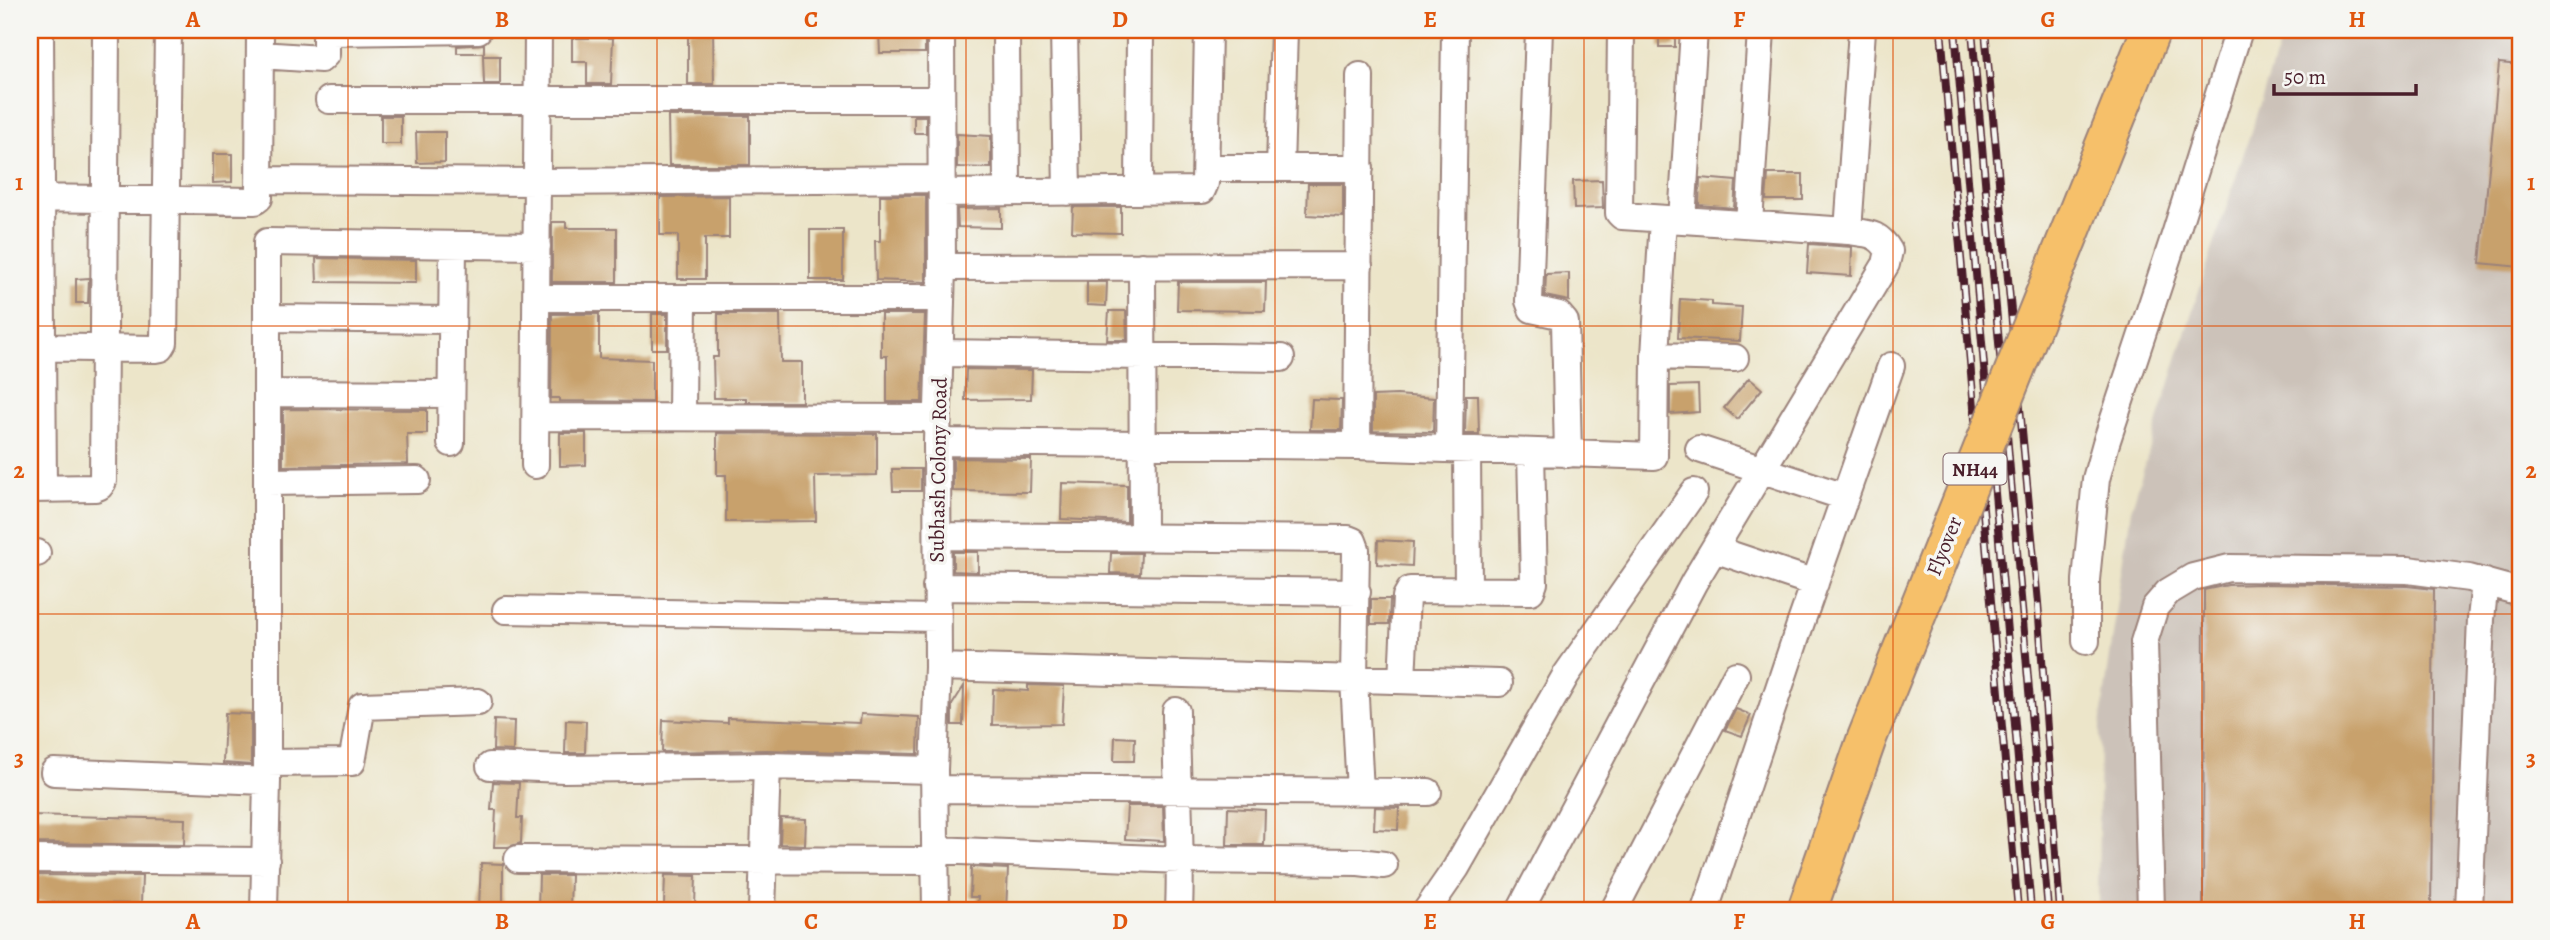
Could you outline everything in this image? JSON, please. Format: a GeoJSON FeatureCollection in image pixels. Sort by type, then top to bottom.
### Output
{"type":"FeatureCollection","features":[{"type":"Feature","properties":{"kind":"highway","name":"Flyover"},"geometry":{"type":"LineString","coordinates":[[1780,910],[1854,706],[2124,30]]}},
{"type":"Feature","properties":{"kind":"highway","name":"Flyover"},"geometry":{"type":"LineString","coordinates":[[1807,910],[1867,738],[2151,30]]}},
{"type":"Feature","properties":{"kind":"street"},"geometry":{"type":"LineString","coordinates":[[40,30],[35,198],[36,489],[95,488],[103,481],[106,30]]}},
{"type":"Feature","properties":{"kind":"street"},"geometry":{"type":"LineString","coordinates":[[35,347],[156,349],[161,348],[164,343],[168,30]]}},
{"type":"Feature","properties":{"kind":"street"},"geometry":{"type":"LineString","coordinates":[[35,198],[255,201],[261,194],[260,42],[321,60],[326,54],[326,38],[330,32],[478,30]]}},
{"type":"Feature","properties":{"kind":"street"},"geometry":{"type":"LineString","coordinates":[[535,464],[538,30]]}},
{"type":"Feature","properties":{"kind":"street","name":"Subhash Colony Road"},"geometry":{"type":"LineString","coordinates":[[936,910],[936,587],[942,267],[940,30]]}},
{"type":"Feature","properties":{"kind":"street"},"geometry":{"type":"LineString","coordinates":[[1006,30],[1007,192]]}},
{"type":"Feature","properties":{"kind":"street"},"geometry":{"type":"LineString","coordinates":[[1064,30],[1067,192]]}},
{"type":"Feature","properties":{"kind":"street"},"geometry":{"type":"LineString","coordinates":[[1139,191],[1140,30]]}},
{"type":"Feature","properties":{"kind":"street"},"geometry":{"type":"LineString","coordinates":[[261,180],[941,186],[1007,192],[1202,190],[1206,168],[1209,30]]}},
{"type":"Feature","properties":{"kind":"street"},"geometry":{"type":"LineString","coordinates":[[1280,168],[1284,30]]}},
{"type":"Feature","properties":{"kind":"street"},"geometry":{"type":"LineString","coordinates":[[1455,30],[1458,450],[1468,591]]}},
{"type":"Feature","properties":{"kind":"street"},"geometry":{"type":"LineString","coordinates":[[1539,30],[1529,301],[1532,309],[1559,315],[1565,322],[1568,454]]}},
{"type":"Feature","properties":{"kind":"street"},"geometry":{"type":"LineString","coordinates":[[1520,910],[1640,681],[1714,549],[1886,264],[1889,251],[1883,240],[1875,235],[1848,231],[1622,216],[1618,210],[1621,30]]}},
{"type":"Feature","properties":{"kind":"street"},"geometry":{"type":"LineString","coordinates":[[536,418],[682,416],[1142,444],[1357,446],[1654,456],[1655,356],[1694,30]]}},
{"type":"Feature","properties":{"kind":"street"},"geometry":{"type":"LineString","coordinates":[[1749,224],[1761,30]]}},
{"type":"Feature","properties":{"kind":"street"},"geometry":{"type":"LineString","coordinates":[[1848,231],[1862,30]]}},
{"type":"Feature","properties":{"kind":"street"},"geometry":{"type":"LineString","coordinates":[[2086,641],[2086,580],[2095,479],[2239,30]]}},
{"type":"Feature","properties":{"kind":"street"},"geometry":{"type":"LineString","coordinates":[[1357,446],[1360,76]]}},
{"type":"Feature","properties":{"kind":"street"},"geometry":{"type":"LineString","coordinates":[[329,100],[940,100]]}},
{"type":"Feature","properties":{"kind":"street"},"geometry":{"type":"LineString","coordinates":[[1206,168],[1360,168]]}},
{"type":"Feature","properties":{"kind":"street"},"geometry":{"type":"LineString","coordinates":[[264,910],[267,772],[267,242],[537,246]]}},
{"type":"Feature","properties":{"kind":"street"},"geometry":{"type":"LineString","coordinates":[[451,443],[453,245]]}},
{"type":"Feature","properties":{"kind":"street"},"geometry":{"type":"LineString","coordinates":[[1142,266],[1143,537]]}},
{"type":"Feature","properties":{"kind":"street"},"geometry":{"type":"LineString","coordinates":[[942,267],[1359,266]]}},
{"type":"Feature","properties":{"kind":"street"},"geometry":{"type":"LineString","coordinates":[[536,298],[941,298]]}},
{"type":"Feature","properties":{"kind":"street"},"geometry":{"type":"LineString","coordinates":[[682,416],[683,298]]}},
{"type":"Feature","properties":{"kind":"street"},"geometry":{"type":"LineString","coordinates":[[267,318],[452,320]]}},
{"type":"Feature","properties":{"kind":"street"},"geometry":{"type":"LineString","coordinates":[[940,353],[1281,358]]}},
{"type":"Feature","properties":{"kind":"street"},"geometry":{"type":"LineString","coordinates":[[1655,356],[1735,358]]}},
{"type":"Feature","properties":{"kind":"street"},"geometry":{"type":"LineString","coordinates":[[1705,910],[1891,366]]}},
{"type":"Feature","properties":{"kind":"street"},"geometry":{"type":"LineString","coordinates":[[267,393],[452,394]]}},
{"type":"Feature","properties":{"kind":"street"},"geometry":{"type":"LineString","coordinates":[[1699,449],[1845,497]]}},
{"type":"Feature","properties":{"kind":"street"},"geometry":{"type":"LineString","coordinates":[[1402,680],[1407,592],[1415,588],[1531,592],[1531,452]]}},
{"type":"Feature","properties":{"kind":"street"},"geometry":{"type":"LineString","coordinates":[[267,482],[417,480]]}},
{"type":"Feature","properties":{"kind":"street"},"geometry":{"type":"LineString","coordinates":[[1427,910],[1456,868],[1566,675],[1694,492]]}},
{"type":"Feature","properties":{"kind":"street"},"geometry":{"type":"LineString","coordinates":[[939,536],[1353,541],[1356,549],[1357,592],[1354,679],[1360,792]]}},
{"type":"Feature","properties":{"kind":"street"},"geometry":{"type":"LineString","coordinates":[[1714,549],[1815,583]]}},
{"type":"Feature","properties":{"kind":"street"},"geometry":{"type":"LineString","coordinates":[[2151,910],[2144,642],[2155,607],[2168,592],[2193,577],[2229,568],[2408,570],[2469,578],[2520,592]]}},
{"type":"Feature","properties":{"kind":"street"},"geometry":{"type":"LineString","coordinates":[[2469,910],[2480,633],[2485,582]]}},
{"type":"Feature","properties":{"kind":"street"},"geometry":{"type":"LineString","coordinates":[[936,587],[1357,592]]}},
{"type":"Feature","properties":{"kind":"street"},"geometry":{"type":"LineString","coordinates":[[506,610],[936,618]]}},
{"type":"Feature","properties":{"kind":"street"},"geometry":{"type":"LineString","coordinates":[[938,667],[1499,683]]}},
{"type":"Feature","properties":{"kind":"street"},"geometry":{"type":"LineString","coordinates":[[1614,910],[1736,675]]}},
{"type":"Feature","properties":{"kind":"street"},"geometry":{"type":"LineString","coordinates":[[54,772],[267,772],[352,762],[362,706],[478,702]]}},
{"type":"Feature","properties":{"kind":"street"},"geometry":{"type":"LineString","coordinates":[[1176,711],[1176,790],[1181,860],[1179,910]]}},
{"type":"Feature","properties":{"kind":"street"},"geometry":{"type":"LineString","coordinates":[[490,766],[564,769],[767,766],[935,779],[1176,790],[1428,792]]}},
{"type":"Feature","properties":{"kind":"street"},"geometry":{"type":"LineString","coordinates":[[762,910],[767,766]]}},
{"type":"Feature","properties":{"kind":"street"},"geometry":{"type":"LineString","coordinates":[[518,859],[764,860],[936,856],[1359,862],[1384,865]]}},
{"type":"Feature","properties":{"kind":"street"},"geometry":{"type":"LineString","coordinates":[[30,859],[266,861]]}},
{"type":"Feature","properties":{"kind":"shaded area"},"geometry":{"type":"Polygon","coordinates":[[[2284,30],[2520,30],[2520,910],[2098,910],[2100,726],[2131,510],[2181,346],[2284,30]]]}},
{"type":"Feature","properties":{"kind":"building"},"geometry":{"type":"Polygon","coordinates":[[[688,30],[713,30],[714,84],[688,84],[688,30]]]}},
{"type":"Feature","properties":{"kind":"building"},"geometry":{"type":"Polygon","coordinates":[[[1659,30],[1675,30],[1675,47],[1659,47],[1659,30]]]}},
{"type":"Feature","properties":{"kind":"building"},"geometry":{"type":"Polygon","coordinates":[[[925,32],[925,53],[880,53],[879,33],[925,32]]]}},
{"type":"Feature","properties":{"kind":"building"},"geometry":{"type":"Polygon","coordinates":[[[572,38],[613,38],[611,84],[587,84],[587,62],[572,62],[572,38]]]}},
{"type":"Feature","properties":{"kind":"building"},"geometry":{"type":"Polygon","coordinates":[[[484,44],[484,53],[457,53],[457,46],[484,44]]]}},
{"type":"Feature","properties":{"kind":"building"},"geometry":{"type":"Polygon","coordinates":[[[483,56],[500,56],[500,84],[484,84],[483,56]]]}},
{"type":"Feature","properties":{"kind":"building"},"geometry":{"type":"Polygon","coordinates":[[[2499,63],[2520,65],[2520,267],[2480,263],[2499,63]]]}},
{"type":"Feature","properties":{"kind":"building"},"geometry":{"type":"Polygon","coordinates":[[[381,116],[401,116],[401,144],[381,144],[381,116]]]}},
{"type":"Feature","properties":{"kind":"building"},"geometry":{"type":"Polygon","coordinates":[[[668,116],[750,116],[750,165],[669,165],[668,116]]]}},
{"type":"Feature","properties":{"kind":"building"},"geometry":{"type":"Polygon","coordinates":[[[914,116],[926,116],[926,133],[914,133],[914,116]]]}},
{"type":"Feature","properties":{"kind":"building"},"geometry":{"type":"Polygon","coordinates":[[[416,132],[445,132],[445,162],[417,163],[416,132]]]}},
{"type":"Feature","properties":{"kind":"building"},"geometry":{"type":"Polygon","coordinates":[[[957,134],[991,136],[991,168],[957,167],[957,134]]]}},
{"type":"Feature","properties":{"kind":"building"},"geometry":{"type":"Polygon","coordinates":[[[213,154],[232,154],[232,182],[213,183],[213,154]]]}},
{"type":"Feature","properties":{"kind":"building"},"geometry":{"type":"Polygon","coordinates":[[[1768,174],[1803,174],[1803,200],[1766,200],[1768,174]]]}},
{"type":"Feature","properties":{"kind":"building"},"geometry":{"type":"Polygon","coordinates":[[[1700,178],[1736,181],[1734,208],[1699,205],[1700,178]]]}},
{"type":"Feature","properties":{"kind":"building"},"geometry":{"type":"Polygon","coordinates":[[[1602,180],[1603,208],[1574,209],[1573,181],[1602,180]]]}},
{"type":"Feature","properties":{"kind":"building"},"geometry":{"type":"Polygon","coordinates":[[[1308,184],[1343,184],[1343,217],[1307,215],[1308,184]]]}},
{"type":"Feature","properties":{"kind":"building"},"geometry":{"type":"Polygon","coordinates":[[[880,195],[926,195],[926,282],[876,280],[875,241],[880,241],[880,195]]]}},
{"type":"Feature","properties":{"kind":"building"},"geometry":{"type":"Polygon","coordinates":[[[729,196],[729,238],[705,238],[705,279],[678,279],[678,235],[660,235],[660,197],[729,196]]]}},
{"type":"Feature","properties":{"kind":"building"},"geometry":{"type":"Polygon","coordinates":[[[1073,207],[1121,207],[1121,233],[1072,232],[1073,207]]]}},
{"type":"Feature","properties":{"kind":"building"},"geometry":{"type":"Polygon","coordinates":[[[1001,208],[1001,228],[958,227],[957,209],[1001,208]]]}},
{"type":"Feature","properties":{"kind":"building"},"geometry":{"type":"Polygon","coordinates":[[[552,222],[566,222],[566,228],[617,228],[617,282],[552,282],[552,222]]]}},
{"type":"Feature","properties":{"kind":"building"},"geometry":{"type":"Polygon","coordinates":[[[810,230],[843,230],[843,280],[810,280],[810,230]]]}},
{"type":"Feature","properties":{"kind":"building"},"geometry":{"type":"Polygon","coordinates":[[[1809,244],[1852,247],[1851,276],[1807,273],[1809,244]]]}},
{"type":"Feature","properties":{"kind":"building"},"geometry":{"type":"Polygon","coordinates":[[[316,258],[416,260],[416,283],[317,282],[316,258]]]}},
{"type":"Feature","properties":{"kind":"building"},"geometry":{"type":"Polygon","coordinates":[[[1569,273],[1569,301],[1545,296],[1546,274],[1569,273]]]}},
{"type":"Feature","properties":{"kind":"building"},"geometry":{"type":"Polygon","coordinates":[[[89,278],[88,303],[76,303],[76,279],[89,278]]]}},
{"type":"Feature","properties":{"kind":"building"},"geometry":{"type":"Polygon","coordinates":[[[1087,282],[1107,282],[1106,306],[1087,305],[1087,282]]]}},
{"type":"Feature","properties":{"kind":"building"},"geometry":{"type":"Polygon","coordinates":[[[1178,282],[1266,282],[1265,311],[1177,310],[1178,282]]]}},
{"type":"Feature","properties":{"kind":"building"},"geometry":{"type":"Polygon","coordinates":[[[1680,299],[1712,301],[1712,305],[1742,307],[1740,341],[1678,338],[1680,299]]]}},
{"type":"Feature","properties":{"kind":"building"},"geometry":{"type":"Polygon","coordinates":[[[1109,311],[1126,311],[1127,340],[1107,340],[1109,311]]]}},
{"type":"Feature","properties":{"kind":"building"},"geometry":{"type":"Polygon","coordinates":[[[552,314],[599,314],[599,358],[652,360],[652,402],[559,401],[559,398],[551,398],[552,314]]]}},
{"type":"Feature","properties":{"kind":"building"},"geometry":{"type":"Polygon","coordinates":[[[652,314],[667,314],[667,349],[652,349],[652,314]]]}},
{"type":"Feature","properties":{"kind":"building"},"geometry":{"type":"Polygon","coordinates":[[[718,314],[780,314],[781,362],[802,362],[802,402],[746,402],[746,398],[714,398],[713,357],[718,357],[718,314]]]}},
{"type":"Feature","properties":{"kind":"building"},"geometry":{"type":"Polygon","coordinates":[[[881,314],[925,314],[922,402],[887,402],[887,356],[881,356],[881,314]]]}},
{"type":"Feature","properties":{"kind":"building"},"geometry":{"type":"Polygon","coordinates":[[[966,369],[1032,370],[1031,399],[965,400],[966,369]]]}},
{"type":"Feature","properties":{"kind":"building"},"geometry":{"type":"Polygon","coordinates":[[[1749,378],[1762,389],[1737,419],[1724,408],[1749,378]]]}},
{"type":"Feature","properties":{"kind":"building"},"geometry":{"type":"Polygon","coordinates":[[[1698,385],[1699,412],[1670,414],[1670,386],[1698,385]]]}},
{"type":"Feature","properties":{"kind":"building"},"geometry":{"type":"Polygon","coordinates":[[[1466,395],[1478,395],[1479,434],[1465,434],[1466,395]]]}},
{"type":"Feature","properties":{"kind":"building"},"geometry":{"type":"Polygon","coordinates":[[[1373,396],[1434,398],[1433,432],[1373,431],[1373,396]]]}},
{"type":"Feature","properties":{"kind":"building"},"geometry":{"type":"Polygon","coordinates":[[[1312,399],[1342,400],[1341,430],[1310,430],[1312,399]]]}},
{"type":"Feature","properties":{"kind":"building"},"geometry":{"type":"Polygon","coordinates":[[[283,409],[427,410],[427,434],[407,434],[408,464],[283,466],[283,409]]]}},
{"type":"Feature","properties":{"kind":"building"},"geometry":{"type":"Polygon","coordinates":[[[560,433],[586,433],[586,465],[560,466],[560,433]]]}},
{"type":"Feature","properties":{"kind":"building"},"geometry":{"type":"Polygon","coordinates":[[[717,433],[877,434],[877,475],[815,476],[816,521],[726,522],[726,475],[717,475],[717,433]]]}},
{"type":"Feature","properties":{"kind":"building"},"geometry":{"type":"Polygon","coordinates":[[[953,458],[1031,459],[1030,492],[953,491],[953,458]]]}},
{"type":"Feature","properties":{"kind":"building"},"geometry":{"type":"Polygon","coordinates":[[[892,469],[921,469],[921,491],[893,491],[892,469]]]}},
{"type":"Feature","properties":{"kind":"building"},"geometry":{"type":"Polygon","coordinates":[[[1062,483],[1127,485],[1127,522],[1061,519],[1062,483]]]}},
{"type":"Feature","properties":{"kind":"building"},"geometry":{"type":"Polygon","coordinates":[[[1378,540],[1413,542],[1412,566],[1377,564],[1378,540]]]}},
{"type":"Feature","properties":{"kind":"building"},"geometry":{"type":"Polygon","coordinates":[[[953,552],[978,552],[978,572],[953,571],[953,552]]]}},
{"type":"Feature","properties":{"kind":"building"},"geometry":{"type":"Polygon","coordinates":[[[1111,553],[1141,553],[1140,574],[1110,573],[1111,553]]]}},
{"type":"Feature","properties":{"kind":"building"},"geometry":{"type":"Polygon","coordinates":[[[2228,585],[2407,586],[2434,589],[2431,910],[2203,910],[2204,590],[2228,585]]]}},
{"type":"Feature","properties":{"kind":"building"},"geometry":{"type":"Polygon","coordinates":[[[1371,599],[1390,599],[1389,624],[1371,624],[1371,599]]]}},
{"type":"Feature","properties":{"kind":"building"},"geometry":{"type":"Polygon","coordinates":[[[1028,685],[1064,686],[1062,724],[992,725],[993,689],[1028,691],[1028,685]]]}},
{"type":"Feature","properties":{"kind":"building"},"geometry":{"type":"Polygon","coordinates":[[[964,686],[963,725],[952,725],[952,705],[964,686]]]}},
{"type":"Feature","properties":{"kind":"building"},"geometry":{"type":"Polygon","coordinates":[[[1736,709],[1751,715],[1742,736],[1725,730],[1736,709]]]}},
{"type":"Feature","properties":{"kind":"building"},"geometry":{"type":"Polygon","coordinates":[[[225,713],[251,714],[251,765],[223,763],[225,713]]]}},
{"type":"Feature","properties":{"kind":"building"},"geometry":{"type":"Polygon","coordinates":[[[861,714],[919,717],[918,754],[767,750],[662,752],[663,720],[728,723],[728,718],[860,723],[861,714]]]}},
{"type":"Feature","properties":{"kind":"building"},"geometry":{"type":"Polygon","coordinates":[[[494,720],[514,721],[513,751],[493,750],[494,720]]]}},
{"type":"Feature","properties":{"kind":"building"},"geometry":{"type":"Polygon","coordinates":[[[566,720],[586,721],[585,753],[565,753],[566,720]]]}},
{"type":"Feature","properties":{"kind":"building"},"geometry":{"type":"Polygon","coordinates":[[[1115,737],[1135,738],[1134,761],[1114,761],[1115,737]]]}},
{"type":"Feature","properties":{"kind":"building"},"geometry":{"type":"Polygon","coordinates":[[[493,782],[519,783],[517,818],[522,818],[521,843],[494,847],[496,810],[491,810],[493,782]]]}},
{"type":"Feature","properties":{"kind":"building"},"geometry":{"type":"Polygon","coordinates":[[[1127,806],[1163,806],[1164,841],[1125,839],[1127,806]]]}},
{"type":"Feature","properties":{"kind":"building"},"geometry":{"type":"Polygon","coordinates":[[[1375,807],[1399,808],[1398,830],[1374,829],[1375,807]]]}},
{"type":"Feature","properties":{"kind":"building"},"geometry":{"type":"Polygon","coordinates":[[[1228,808],[1265,810],[1264,845],[1227,845],[1228,808]]]}},
{"type":"Feature","properties":{"kind":"building"},"geometry":{"type":"Polygon","coordinates":[[[30,815],[185,819],[184,845],[30,843],[30,815]]]}},
{"type":"Feature","properties":{"kind":"building"},"geometry":{"type":"Polygon","coordinates":[[[781,818],[806,819],[805,845],[780,844],[781,818]]]}},
{"type":"Feature","properties":{"kind":"building"},"geometry":{"type":"Polygon","coordinates":[[[481,863],[503,864],[503,907],[479,907],[481,863]]]}},
{"type":"Feature","properties":{"kind":"building"},"geometry":{"type":"Polygon","coordinates":[[[971,867],[1008,869],[1006,910],[977,910],[978,897],[970,897],[971,867]]]}},
{"type":"Feature","properties":{"kind":"building"},"geometry":{"type":"Polygon","coordinates":[[[30,875],[142,876],[141,904],[30,902],[30,875]]]}},
{"type":"Feature","properties":{"kind":"building"},"geometry":{"type":"Polygon","coordinates":[[[539,875],[571,875],[570,910],[538,910],[539,875]]]}},
{"type":"Feature","properties":{"kind":"building"},"geometry":{"type":"Polygon","coordinates":[[[665,875],[696,876],[695,906],[664,905],[665,875]]]}},
{"type":"Feature","properties":{"kind":"railway"},"geometry":{"type":"LineString","coordinates":[[1941,30],[2018,910]]}},
{"type":"Feature","properties":{"kind":"railway"},"geometry":{"type":"LineString","coordinates":[[1955,30],[2031,910]]}},
{"type":"Feature","properties":{"kind":"railway"},"geometry":{"type":"LineString","coordinates":[[1972,30],[2048,910]]}},
{"type":"Feature","properties":{"kind":"railway"},"geometry":{"type":"LineString","coordinates":[[1985,30],[2038,603],[2060,910]]}}]}
